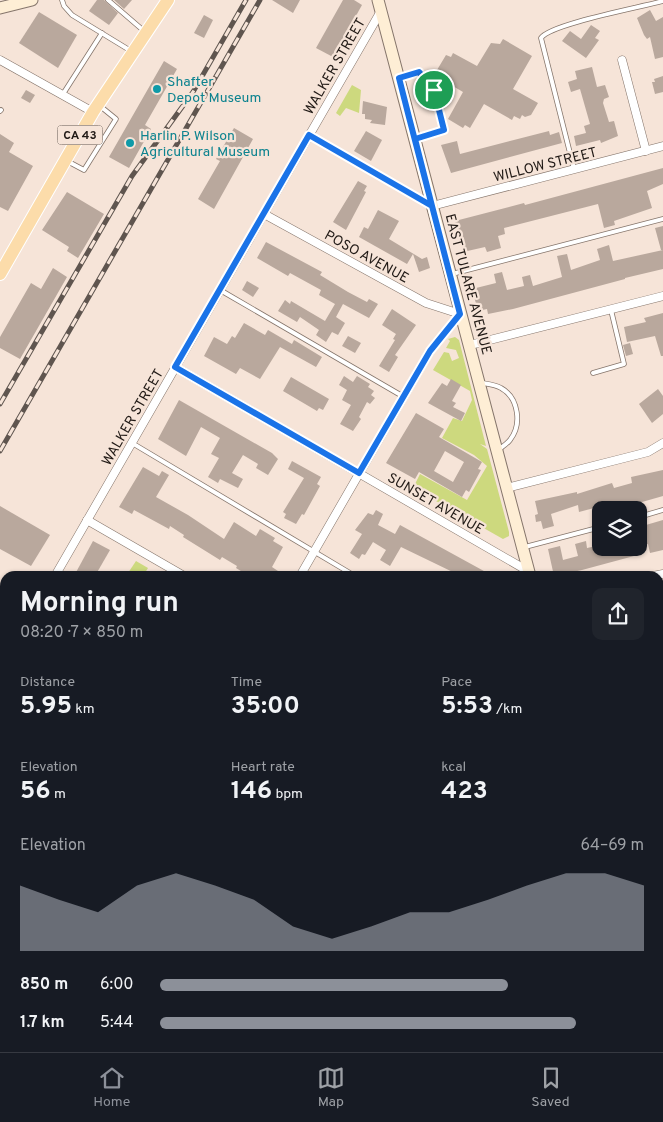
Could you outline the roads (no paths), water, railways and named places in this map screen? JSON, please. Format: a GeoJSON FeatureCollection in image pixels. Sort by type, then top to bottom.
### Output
{"type":"FeatureCollection","features":[{"type":"Feature","properties":{"kind":"main road","name":"CA 43"},"geometry":{"type":"LineString","coordinates":[[1,269],[95,109],[168,0]]}},
{"type":"Feature","properties":{"kind":"street"},"geometry":{"type":"LineString","coordinates":[[0,8],[32,0]]}},
{"type":"Feature","properties":{"kind":"street","name":"EAST TULARE AVENUE"},"geometry":{"type":"LineString","coordinates":[[380,3],[528,571]]}},
{"type":"Feature","properties":{"kind":"street","name":"WALKER STREET"},"geometry":{"type":"LineString","coordinates":[[58,571],[309,135],[380,3]]}},
{"type":"Feature","properties":{"kind":"street"},"geometry":{"type":"LineString","coordinates":[[0,60],[62,95],[95,109]]}},
{"type":"Feature","properties":{"kind":"street"},"geometry":{"type":"LineString","coordinates":[[622,60],[646,151]]}},
{"type":"Feature","properties":{"kind":"street","name":"WILLOW STREET"},"geometry":{"type":"LineString","coordinates":[[432,206],[663,146]]}},
{"type":"Feature","properties":{"kind":"street","name":"POSO AVENUE"},"geometry":{"type":"LineString","coordinates":[[264,214],[426,303],[460,314]]}},
{"type":"Feature","properties":{"kind":"street"},"geometry":{"type":"LineString","coordinates":[[470,345],[663,296]]}},
{"type":"Feature","properties":{"kind":"street"},"geometry":{"type":"LineString","coordinates":[[303,571],[430,351],[460,314]]}},
{"type":"Feature","properties":{"kind":"street","name":"SUNSET AVENUE"},"geometry":{"type":"LineString","coordinates":[[175,367],[524,571]]}},
{"type":"Feature","properties":{"kind":"street"},"geometry":{"type":"LineString","coordinates":[[507,488],[648,452],[663,443]]}},
{"type":"Feature","properties":{"kind":"street"},"geometry":{"type":"LineString","coordinates":[[87,520],[175,571]]}},
{"type":"Feature","properties":{"kind":"lane"},"geometry":{"type":"LineString","coordinates":[[62,0],[64,6],[72,14],[133,52]]}},
{"type":"Feature","properties":{"kind":"lane"},"geometry":{"type":"LineString","coordinates":[[108,0],[145,32]]}},
{"type":"Feature","properties":{"kind":"lane"},"geometry":{"type":"LineString","coordinates":[[574,169],[541,38],[545,32],[567,25],[663,1]]}},
{"type":"Feature","properties":{"kind":"lane"},"geometry":{"type":"LineString","coordinates":[[62,95],[102,33]]}},
{"type":"Feature","properties":{"kind":"lane"},"geometry":{"type":"LineString","coordinates":[[399,78],[419,72],[434,90],[444,130],[415,139]]}},
{"type":"Feature","properties":{"kind":"lane"},"geometry":{"type":"LineString","coordinates":[[66,160],[84,170],[116,119],[95,109]]}},
{"type":"Feature","properties":{"kind":"lane"},"geometry":{"type":"LineString","coordinates":[[309,135],[432,206]]}},
{"type":"Feature","properties":{"kind":"lane"},"geometry":{"type":"LineString","coordinates":[[450,274],[663,219]]}},
{"type":"Feature","properties":{"kind":"lane"},"geometry":{"type":"LineString","coordinates":[[220,290],[404,397]]}},
{"type":"Feature","properties":{"kind":"lane"},"geometry":{"type":"LineString","coordinates":[[593,374],[624,364],[610,308]]}},
{"type":"Feature","properties":{"kind":"lane"},"geometry":{"type":"LineString","coordinates":[[480,382],[500,387],[505,391],[511,396],[516,411],[516,431],[510,441],[497,451]]}},
{"type":"Feature","properties":{"kind":"lane"},"geometry":{"type":"LineString","coordinates":[[132,443],[346,571]]}},
{"type":"Feature","properties":{"kind":"lane"},"geometry":{"type":"LineString","coordinates":[[647,515],[663,510]]}},
{"type":"Feature","properties":{"kind":"lane"},"geometry":{"type":"LineString","coordinates":[[522,547],[592,529]]}},
{"type":"Feature","properties":{"kind":"railway"},"geometry":{"type":"LineString","coordinates":[[0,404],[132,176],[193,92],[246,0]]}},
{"type":"Feature","properties":{"kind":"railway"},"geometry":{"type":"LineString","coordinates":[[0,451],[260,0]]}},
{"type":"Feature","properties":{"kind":"place","name":"Shafter Depot Museum"},"geometry":{"type":"Point","coordinates":[157,89]}},
{"type":"Feature","properties":{"kind":"place","name":"Harlin P. Wilson Agricultural Museum"},"geometry":{"type":"Point","coordinates":[130,143]}}]}
